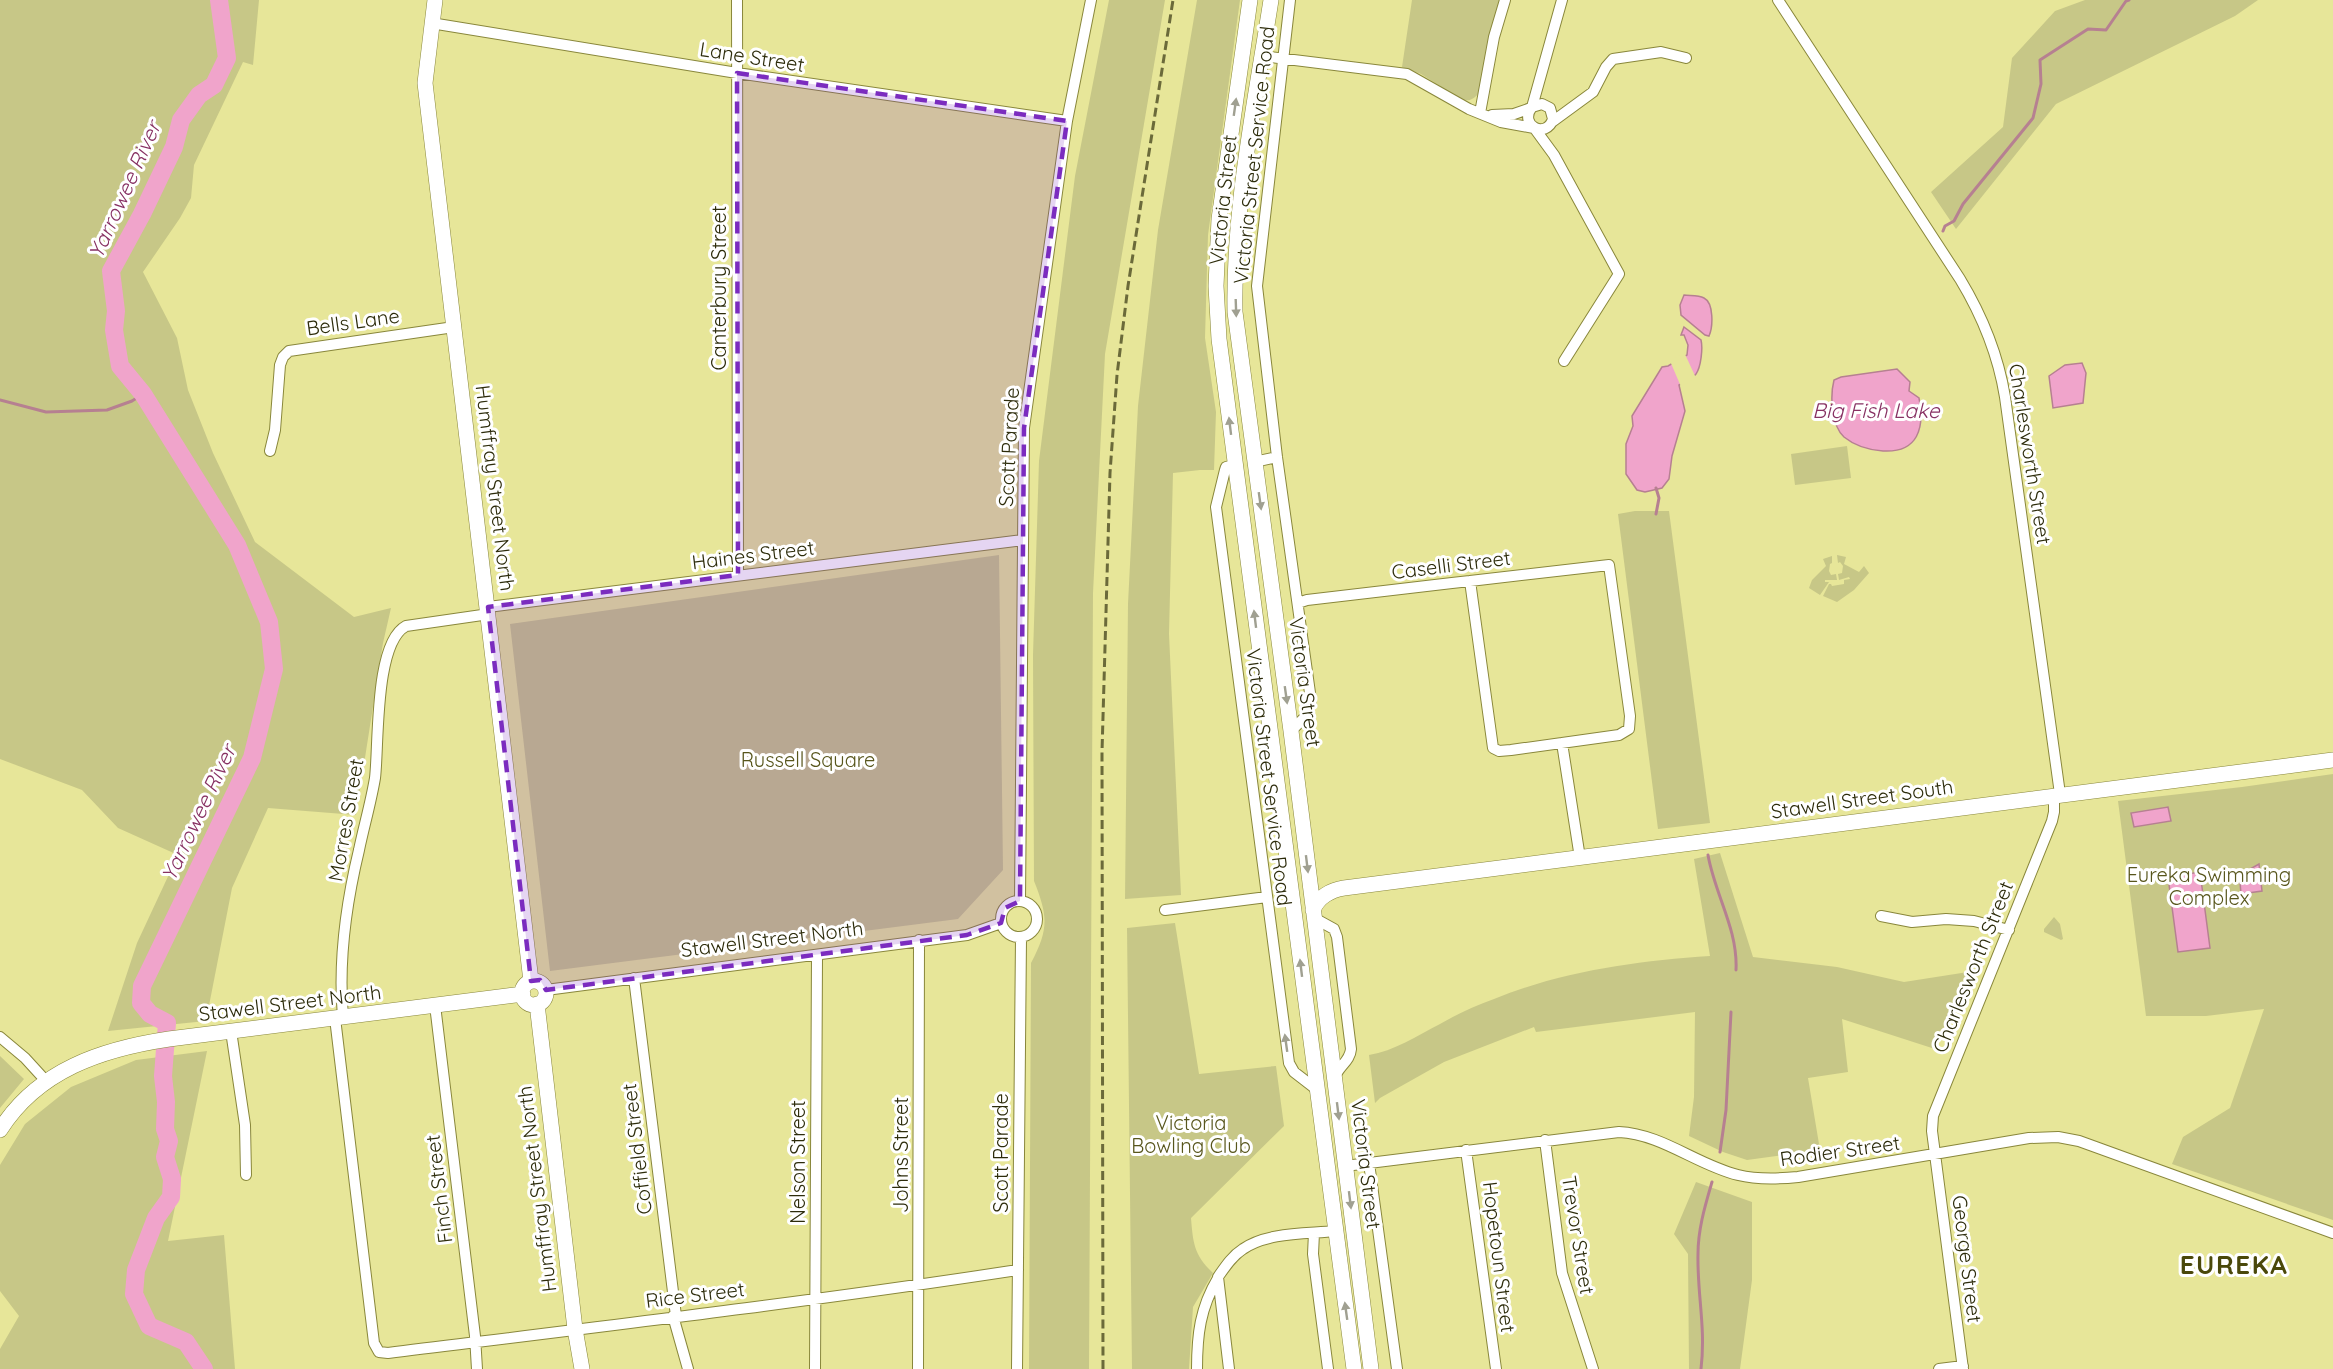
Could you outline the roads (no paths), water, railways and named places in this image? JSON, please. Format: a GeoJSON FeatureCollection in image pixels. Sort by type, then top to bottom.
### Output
{"type":"FeatureCollection","features":[{"type":"Feature","properties":{"kind":"street","name":"Humffray Street North"},"geometry":{"type":"LineString","coordinates":[[435,0],[425,83],[489,610],[527,988]]}},
{"type":"Feature","properties":{"kind":"street","name":"Canterbury Street"},"geometry":{"type":"LineString","coordinates":[[737,0],[738,575]]}},
{"type":"Feature","properties":{"kind":"street","name":"Scott Parade"},"geometry":{"type":"LineString","coordinates":[[1020,901],[1024,428],[1067,122],[1091,0]]}},
{"type":"Feature","properties":{"kind":"street","name":"Victoria Street"},"geometry":{"type":"LineString","coordinates":[[1271,0],[1244,180],[1235,270],[1237,329],[1291,732],[1371,1369]]}},
{"type":"Feature","properties":{"kind":"street","name":"Victoria Street Service Road"},"geometry":{"type":"LineString","coordinates":[[1290,0],[1257,286],[1277,457],[1311,705],[1307,715],[1291,732]]}},
{"type":"Feature","properties":{"kind":"street"},"geometry":{"type":"LineString","coordinates":[[1483,114],[1494,37],[1505,0]]}},
{"type":"Feature","properties":{"kind":"street"},"geometry":{"type":"LineString","coordinates":[[1562,0],[1528,119],[1554,155],[1619,274],[1564,361]]}},
{"type":"Feature","properties":{"kind":"street","name":"Charlesworth Street"},"geometry":{"type":"LineString","coordinates":[[1778,0],[1960,279],[1993,345],[2005,397],[2057,794],[2052,821],[1936,1103],[1932,1125],[1936,1154]]}},
{"type":"Feature","properties":{"kind":"street","name":"Victoria Street"},"geometry":{"type":"LineString","coordinates":[[1249,2],[1216,258],[1219,339],[1354,1369]]}},
{"type":"Feature","properties":{"kind":"street","name":"Lane Street"},"geometry":{"type":"LineString","coordinates":[[431,23],[737,73],[1067,122]]}},
{"type":"Feature","properties":{"kind":"street"},"geometry":{"type":"LineString","coordinates":[[1262,56],[1407,74],[1456,103],[1502,122],[1535,129],[1545,129],[1593,92],[1606,67],[1613,59],[1661,52],[1686,58]]}},
{"type":"Feature","properties":{"kind":"street"},"geometry":{"type":"LineString","coordinates":[[1540,76],[1547,106],[1553,115],[1554,155]]}},
{"type":"Feature","properties":{"kind":"street"},"geometry":{"type":"LineString","coordinates":[[1483,114],[1514,114],[1538,104],[1547,106],[1575,104]]}},
{"type":"Feature","properties":{"kind":"street","name":"Bells Lane"},"geometry":{"type":"LineString","coordinates":[[270,451],[275,430],[280,366],[286,352],[307,347],[454,327]]}},
{"type":"Feature","properties":{"kind":"street"},"geometry":{"type":"LineString","coordinates":[[1235,465],[1277,457]]}},
{"type":"Feature","properties":{"kind":"street","name":"Victoria Street Service Road"},"geometry":{"type":"LineString","coordinates":[[1235,465],[1226,467],[1216,507],[1289,1063],[1294,1072],[1316,1089]]}},
{"type":"Feature","properties":{"kind":"street","name":"Haines Street"},"geometry":{"type":"LineString","coordinates":[[399,632],[406,626],[489,610],[738,575],[1023,540]]}},
{"type":"Feature","properties":{"kind":"street","name":"Caselli Street"},"geometry":{"type":"LineString","coordinates":[[1298,603],[1307,600],[1609,565],[1630,716],[1629,729],[1619,735],[1562,743]]}},
{"type":"Feature","properties":{"kind":"street"},"geometry":{"type":"LineString","coordinates":[[1470,581],[1493,748],[1499,751],[1562,743],[1580,858]]}},
{"type":"Feature","properties":{"kind":"street","name":"Morres Street"},"geometry":{"type":"LineString","coordinates":[[378,1351],[372,1331],[339,1017],[343,945],[356,865],[375,780],[381,690],[386,665],[399,632]]}},
{"type":"Feature","properties":{"kind":"street","name":"Stawell Street South"},"geometry":{"type":"LineString","coordinates":[[1314,914],[1318,900],[1335,890],[2057,794],[2333,760]]}},
{"type":"Feature","properties":{"kind":"street","name":"Stawell Street South"},"geometry":{"type":"LineString","coordinates":[[1310,886],[1360,880],[1397,881]]}},
{"type":"Feature","properties":{"kind":"street"},"geometry":{"type":"LineString","coordinates":[[1293,906],[1310,886]]}},
{"type":"Feature","properties":{"kind":"street"},"geometry":{"type":"LineString","coordinates":[[1166,910],[1267,897]]}},
{"type":"Feature","properties":{"kind":"street"},"geometry":{"type":"LineString","coordinates":[[1020,901],[1030,905],[1037,914],[1037,924],[1031,933],[1021,938],[1006,932],[1001,923],[1005,908],[1012,902],[1020,901]]}},
{"type":"Feature","properties":{"kind":"street"},"geometry":{"type":"LineString","coordinates":[[1881,916],[1912,922],[1946,919],[1974,921],[2008,930]]}},
{"type":"Feature","properties":{"kind":"street","name":"Stawell Street North"},"geometry":{"type":"LineString","coordinates":[[546,990],[967,935],[1001,923]]}},
{"type":"Feature","properties":{"kind":"street","name":"Scott Parade"},"geometry":{"type":"LineString","coordinates":[[1017,1369],[1021,938]]}},
{"type":"Feature","properties":{"kind":"street","name":"Johns Street"},"geometry":{"type":"LineString","coordinates":[[918,1369],[919,940]]}},
{"type":"Feature","properties":{"kind":"street","name":"Nelson Street"},"geometry":{"type":"LineString","coordinates":[[815,1369],[817,956]]}},
{"type":"Feature","properties":{"kind":"street","name":"Coffield Street"},"geometry":{"type":"LineString","coordinates":[[634,978],[674,1316],[688,1369]]}},
{"type":"Feature","properties":{"kind":"street"},"geometry":{"type":"LineString","coordinates":[[540,982],[546,990],[544,1000],[537,1004],[527,1002],[527,988],[540,982]]}},
{"type":"Feature","properties":{"kind":"street","name":"Stawell Street North"},"geometry":{"type":"LineString","coordinates":[[0,1130],[23,1101],[46,1081],[84,1060],[115,1049],[150,1042],[435,1005],[527,988]]}},
{"type":"Feature","properties":{"kind":"street","name":"Humffray Street North"},"geometry":{"type":"LineString","coordinates":[[537,1004],[575,1329],[582,1369]]}},
{"type":"Feature","properties":{"kind":"street","name":"Finch Street"},"geometry":{"type":"LineString","coordinates":[[435,1005],[477,1369]]}},
{"type":"Feature","properties":{"kind":"street"},"geometry":{"type":"LineString","coordinates":[[231,1031],[245,1125],[246,1175]]}},
{"type":"Feature","properties":{"kind":"street"},"geometry":{"type":"LineString","coordinates":[[0,1037],[32,1064],[46,1081]]}},
{"type":"Feature","properties":{"kind":"street","name":"Rodier Street"},"geometry":{"type":"LineString","coordinates":[[1345,1166],[1609,1132],[1632,1133],[1657,1141],[1728,1172],[1758,1179],[1798,1177],[2029,1137],[2049,1136],[2068,1138],[2333,1233]]}},
{"type":"Feature","properties":{"kind":"street","name":"Trevor Street"},"geometry":{"type":"LineString","coordinates":[[1545,1140],[1564,1281],[1593,1369]]}},
{"type":"Feature","properties":{"kind":"street","name":"Hopetoun Street"},"geometry":{"type":"LineString","coordinates":[[1466,1150],[1496,1369]]}},
{"type":"Feature","properties":{"kind":"street","name":"George Street"},"geometry":{"type":"LineString","coordinates":[[1936,1154],[1963,1368]]}},
{"type":"Feature","properties":{"kind":"street"},"geometry":{"type":"LineString","coordinates":[[1369,1163],[1397,1369]]}},
{"type":"Feature","properties":{"kind":"street"},"geometry":{"type":"LineString","coordinates":[[1327,1168],[1345,1166]]}},
{"type":"Feature","properties":{"kind":"street"},"geometry":{"type":"LineString","coordinates":[[1197,1369],[1197,1338],[1201,1313],[1218,1277],[1233,1257],[1246,1246],[1271,1238],[1335,1231]]}},
{"type":"Feature","properties":{"kind":"street"},"geometry":{"type":"LineString","coordinates":[[1314,1233],[1313,1254],[1328,1369]]}},
{"type":"Feature","properties":{"kind":"street","name":"Rice Street"},"geometry":{"type":"LineString","coordinates":[[378,1351],[388,1353],[475,1342],[918,1285],[1018,1269]]}},
{"type":"Feature","properties":{"kind":"street"},"geometry":{"type":"LineString","coordinates":[[1218,1277],[1229,1369]]}},
{"type":"Feature","properties":{"kind":"street"},"geometry":{"type":"LineString","coordinates":[[1939,1369],[1963,1368]]}},
{"type":"Feature","properties":{"kind":"water"},"geometry":{"type":"Polygon","coordinates":[[[1684,295],[1699,296],[1710,305],[1712,316],[1709,336],[1681,315],[1680,305],[1684,295]]]}},
{"type":"Feature","properties":{"kind":"water"},"geometry":{"type":"Polygon","coordinates":[[[1684,327],[1701,340],[1702,352],[1696,374],[1679,385],[1685,411],[1672,456],[1669,479],[1662,488],[1645,492],[1637,490],[1626,474],[1626,444],[1633,426],[1632,416],[1662,367],[1687,355],[1688,345],[1684,335],[1681,335],[1684,327]]]}},
{"type":"Feature","properties":{"kind":"water"},"geometry":{"type":"Polygon","coordinates":[[[2082,363],[2086,373],[2083,403],[2053,408],[2049,376],[2065,365],[2082,363]]]}},
{"type":"Feature","properties":{"kind":"water","name":"Big Fish Lake"},"geometry":{"type":"Polygon","coordinates":[[[1897,369],[1910,382],[1909,391],[1919,398],[1921,419],[1916,436],[1904,448],[1895,451],[1873,450],[1848,440],[1840,432],[1834,418],[1832,394],[1834,380],[1897,369]]]}},
{"type":"Feature","properties":{"kind":"water"},"geometry":{"type":"Polygon","coordinates":[[[2168,807],[2171,821],[2134,827],[2131,813],[2168,807]]]}},
{"type":"Feature","properties":{"kind":"water"},"geometry":{"type":"Polygon","coordinates":[[[2259,864],[2262,891],[2241,894],[2240,882],[2245,882],[2250,869],[2259,864]]]}},
{"type":"Feature","properties":{"kind":"water"},"geometry":{"type":"Polygon","coordinates":[[[2200,872],[2210,948],[2178,952],[2168,877],[2200,872]]]}},
{"type":"Feature","properties":{"kind":"waterway","name":"Yarrowee River"},"geometry":{"type":"LineString","coordinates":[[204,1369],[186,1342],[149,1326],[134,1294],[136,1270],[156,1218],[171,1197],[172,1179],[165,1157],[169,1141],[165,1129],[166,1102],[163,1076],[167,1023],[150,1014],[141,1003],[142,986],[252,758],[274,669],[269,622],[237,545],[143,394],[120,366],[114,330],[116,311],[111,271],[142,214],[174,147],[181,120],[199,95],[214,85],[227,58],[219,0]]}},
{"type":"Feature","properties":{"kind":"waterway"},"geometry":{"type":"LineString","coordinates":[[1943,231],[1945,226],[1954,221],[1963,204],[2033,118],[2041,84],[2040,60],[2088,29],[2106,30],[2129,0]]}},
{"type":"Feature","properties":{"kind":"waterway"},"geometry":{"type":"LineString","coordinates":[[0,400],[46,412],[107,410],[132,401],[143,394]]}},
{"type":"Feature","properties":{"kind":"waterway"},"geometry":{"type":"LineString","coordinates":[[1656,488],[1659,498],[1656,514]]}},
{"type":"Feature","properties":{"kind":"waterway"},"geometry":{"type":"LineString","coordinates":[[1708,855],[1730,926],[1736,955],[1736,970]]}},
{"type":"Feature","properties":{"kind":"waterway"},"geometry":{"type":"LineString","coordinates":[[1720,1152],[1726,1110],[1731,1012]]}},
{"type":"Feature","properties":{"kind":"waterway"},"geometry":{"type":"LineString","coordinates":[[1701,1369],[1698,1245],[1702,1218],[1712,1182]]}},
{"type":"Feature","properties":{"kind":"railway"},"geometry":{"type":"LineString","coordinates":[[1103,1369],[1102,752],[1110,473],[1117,375],[1128,286],[1173,0]]}},
{"type":"Feature","properties":{"kind":"district","name":"EUREKA"},"geometry":{"type":"Point","coordinates":[2234,1265]}},
{"type":"Feature","properties":{"kind":"park label","name":"Russell Square"},"geometry":{"type":"Point","coordinates":[808,760]}},
{"type":"Feature","properties":{"kind":"park label","name":"Eureka Swimming Complex"},"geometry":{"type":"Point","coordinates":[2209,886]}},
{"type":"Feature","properties":{"kind":"park label","name":"Victoria Bowling Club"},"geometry":{"type":"Point","coordinates":[1191,1134]}}]}
